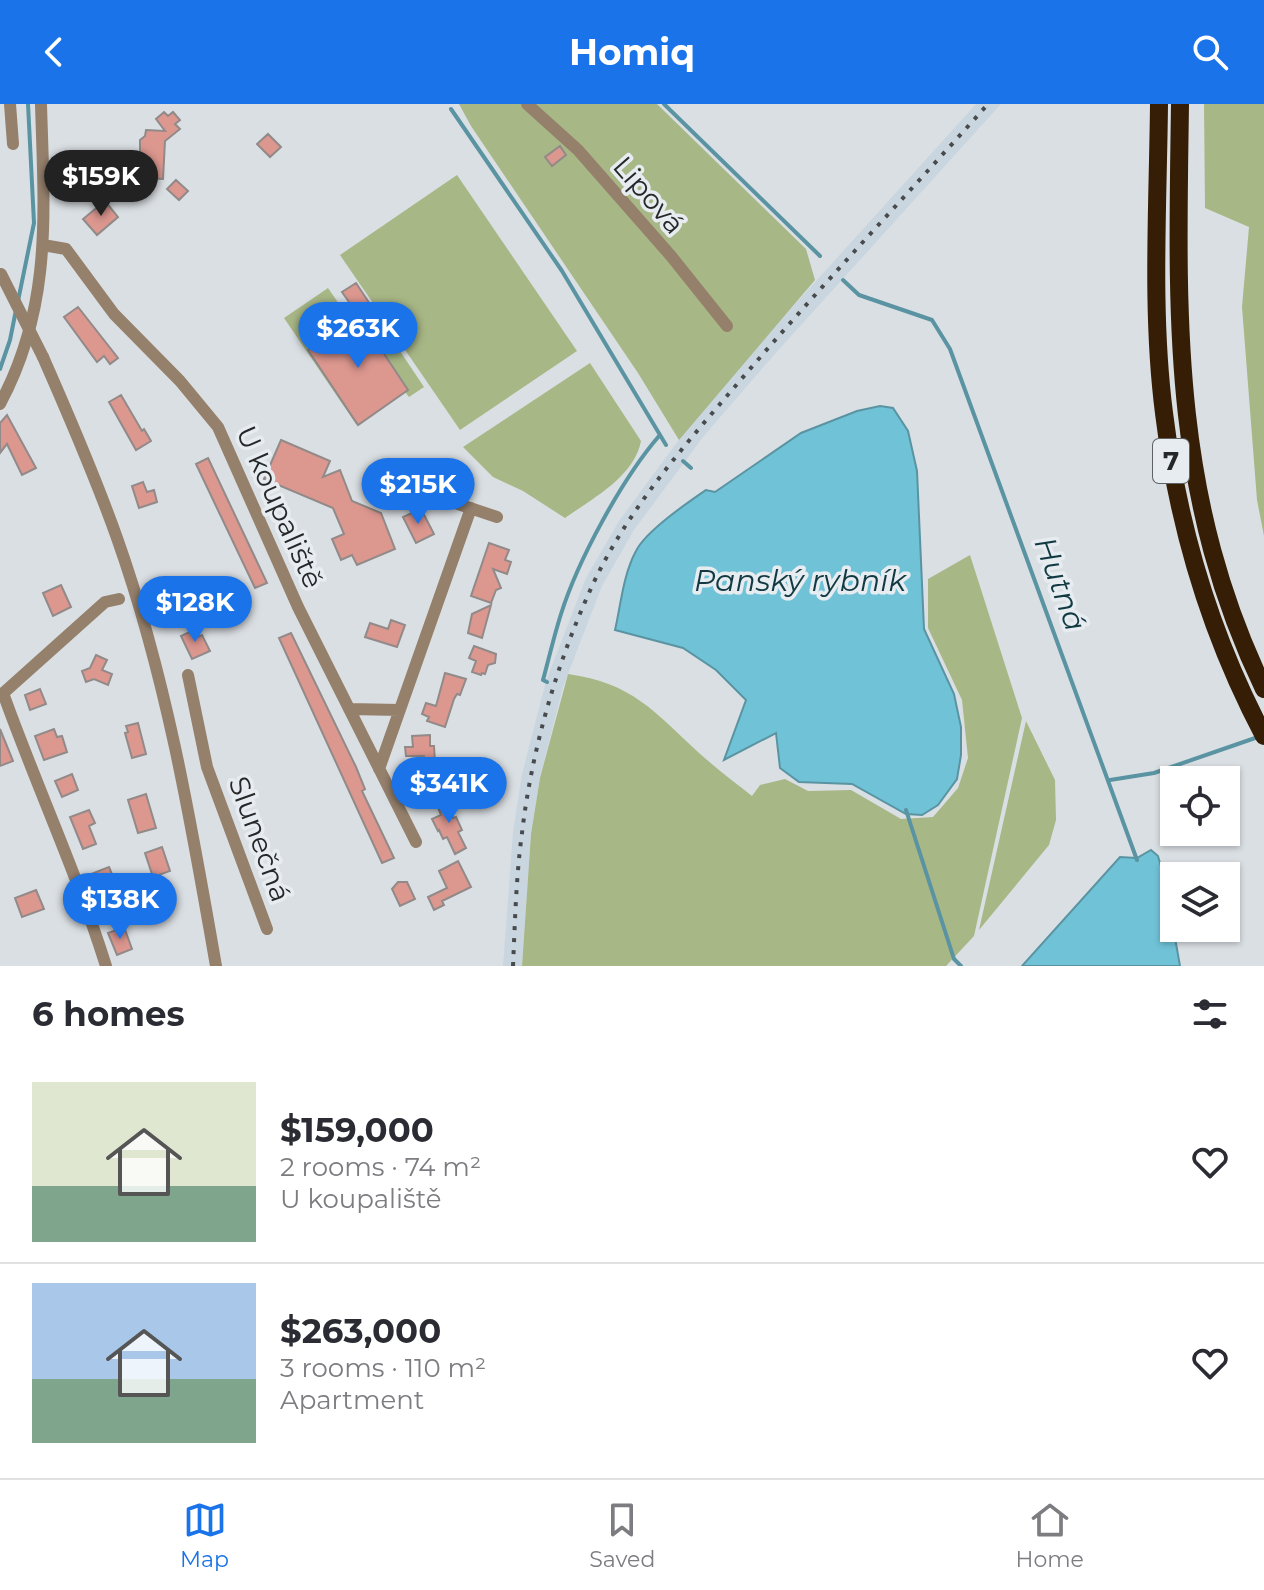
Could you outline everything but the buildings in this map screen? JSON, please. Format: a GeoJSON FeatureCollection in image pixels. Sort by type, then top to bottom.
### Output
{"type":"FeatureCollection","features":[{"type":"Feature","properties":{"kind":"highway","name":"7"},"geometry":{"type":"LineString","coordinates":[[1159,104],[1158,343],[1164,412],[1185,529],[1200,583],[1217,633],[1264,736]]}},
{"type":"Feature","properties":{"kind":"highway","name":"7"},"geometry":{"type":"LineString","coordinates":[[1180,104],[1179,339],[1184,405],[1204,524],[1234,621],[1264,689]]}},
{"type":"Feature","properties":{"kind":"street"},"geometry":{"type":"LineString","coordinates":[[10,104],[13,144]]}},
{"type":"Feature","properties":{"kind":"street"},"geometry":{"type":"LineString","coordinates":[[0,404],[16,368],[39,296],[43,245],[41,104]]}},
{"type":"Feature","properties":{"kind":"street","name":"Lipová"},"geometry":{"type":"LineString","coordinates":[[527,104],[578,150],[671,256],[727,326]]}},
{"type":"Feature","properties":{"kind":"street","name":"U koupaliště"},"geometry":{"type":"LineString","coordinates":[[43,245],[66,249],[114,314],[180,381],[218,427],[298,607],[416,842]]}},
{"type":"Feature","properties":{"kind":"street"},"geometry":{"type":"LineString","coordinates":[[1,272],[43,357],[118,540],[160,681],[181,773],[216,966]]}},
{"type":"Feature","properties":{"kind":"street"},"geometry":{"type":"LineString","coordinates":[[446,500],[497,517]]}},
{"type":"Feature","properties":{"kind":"street"},"geometry":{"type":"LineString","coordinates":[[379,769],[471,508]]}},
{"type":"Feature","properties":{"kind":"street"},"geometry":{"type":"LineString","coordinates":[[106,966],[95,930],[2,695],[105,602],[119,599]]}},
{"type":"Feature","properties":{"kind":"street","name":"Slunečná"},"geometry":{"type":"LineString","coordinates":[[188,675],[207,767],[267,929]]}},
{"type":"Feature","properties":{"kind":"street"},"geometry":{"type":"LineString","coordinates":[[349,709],[400,710]]}},
{"type":"Feature","properties":{"kind":"street","name":"Slunečná"},"geometry":{"type":"LineString","coordinates":[[181,773],[207,767]]}},
{"type":"Feature","properties":{"kind":"shaded area"},"geometry":{"type":"Polygon","coordinates":[[[976,104],[1001,104],[703,437],[634,530],[602,586],[563,687],[540,778],[531,834],[522,966],[503,966],[513,832],[522,774],[546,681],[586,578],[619,521],[689,426],[976,104]]]}},
{"type":"Feature","properties":{"kind":"green space"},"geometry":{"type":"Polygon","coordinates":[[[459,104],[657,104],[806,249],[815,280],[679,440],[638,373],[459,104]]]}},
{"type":"Feature","properties":{"kind":"green space"},"geometry":{"type":"Polygon","coordinates":[[[1204,104],[1264,104],[1264,536],[1257,500],[1242,307],[1249,227],[1205,208],[1204,104]]]}},
{"type":"Feature","properties":{"kind":"green space"},"geometry":{"type":"Polygon","coordinates":[[[457,175],[577,351],[460,430],[340,255],[457,175]]]}},
{"type":"Feature","properties":{"kind":"green space"},"geometry":{"type":"Polygon","coordinates":[[[355,284],[424,387],[409,397],[405,392],[356,424],[284,318],[328,288],[346,314],[353,308],[355,284]]]}},
{"type":"Feature","properties":{"kind":"green space"},"geometry":{"type":"Polygon","coordinates":[[[590,363],[641,441],[637,454],[621,476],[565,518],[523,491],[493,477],[463,447],[590,363]]]}},
{"type":"Feature","properties":{"kind":"green space"},"geometry":{"type":"Polygon","coordinates":[[[970,555],[1022,718],[974,936],[946,966],[522,966],[531,834],[540,778],[568,674],[609,684],[641,701],[705,759],[752,796],[760,785],[785,779],[808,791],[851,790],[901,819],[933,817],[958,788],[968,758],[962,700],[928,628],[928,579],[970,555]]]}},
{"type":"Feature","properties":{"kind":"green space"},"geometry":{"type":"Polygon","coordinates":[[[1026,721],[1055,780],[1056,820],[1049,845],[979,930],[1026,721]]]}},
{"type":"Feature","properties":{"kind":"water","name":"Panský rybník"},"geometry":{"type":"Polygon","coordinates":[[[880,406],[893,408],[908,431],[917,471],[924,629],[954,694],[961,727],[957,779],[938,805],[922,815],[906,814],[852,784],[799,782],[780,768],[776,733],[724,760],[746,700],[716,670],[683,648],[615,630],[632,560],[641,543],[658,526],[706,490],[715,492],[801,433],[857,411],[880,406]]]}},
{"type":"Feature","properties":{"kind":"water"},"geometry":{"type":"Polygon","coordinates":[[[1151,850],[1158,856],[1160,942],[1176,942],[1180,966],[1022,966],[1120,857],[1137,858],[1151,850]]]}},
{"type":"Feature","properties":{"kind":"waterway"},"geometry":{"type":"LineString","coordinates":[[18,301],[34,223],[28,104]]}},
{"type":"Feature","properties":{"kind":"waterway","name":"Hutná"},"geometry":{"type":"LineString","coordinates":[[664,104],[820,256]]}},
{"type":"Feature","properties":{"kind":"waterway"},"geometry":{"type":"LineString","coordinates":[[451,109],[562,271],[666,445]]}},
{"type":"Feature","properties":{"kind":"waterway","name":"Hutná"},"geometry":{"type":"LineString","coordinates":[[843,280],[859,295],[932,320],[950,349],[1137,860]]}},
{"type":"Feature","properties":{"kind":"waterway"},"geometry":{"type":"LineString","coordinates":[[0,369],[16,310]]}},
{"type":"Feature","properties":{"kind":"waterway"},"geometry":{"type":"LineString","coordinates":[[547,682],[543,680],[556,630],[578,569],[630,474],[659,436]]}},
{"type":"Feature","properties":{"kind":"waterway"},"geometry":{"type":"LineString","coordinates":[[683,461],[691,468]]}},
{"type":"Feature","properties":{"kind":"waterway"},"geometry":{"type":"LineString","coordinates":[[1110,780],[1154,773],[1258,737]]}},
{"type":"Feature","properties":{"kind":"waterway"},"geometry":{"type":"LineString","coordinates":[[906,810],[954,959],[961,966]]}},
{"type":"Feature","properties":{"kind":"railway"},"geometry":{"type":"LineString","coordinates":[[513,966],[520,850],[539,737],[568,644],[607,556],[640,504],[698,430],[988,104]]}}]}
